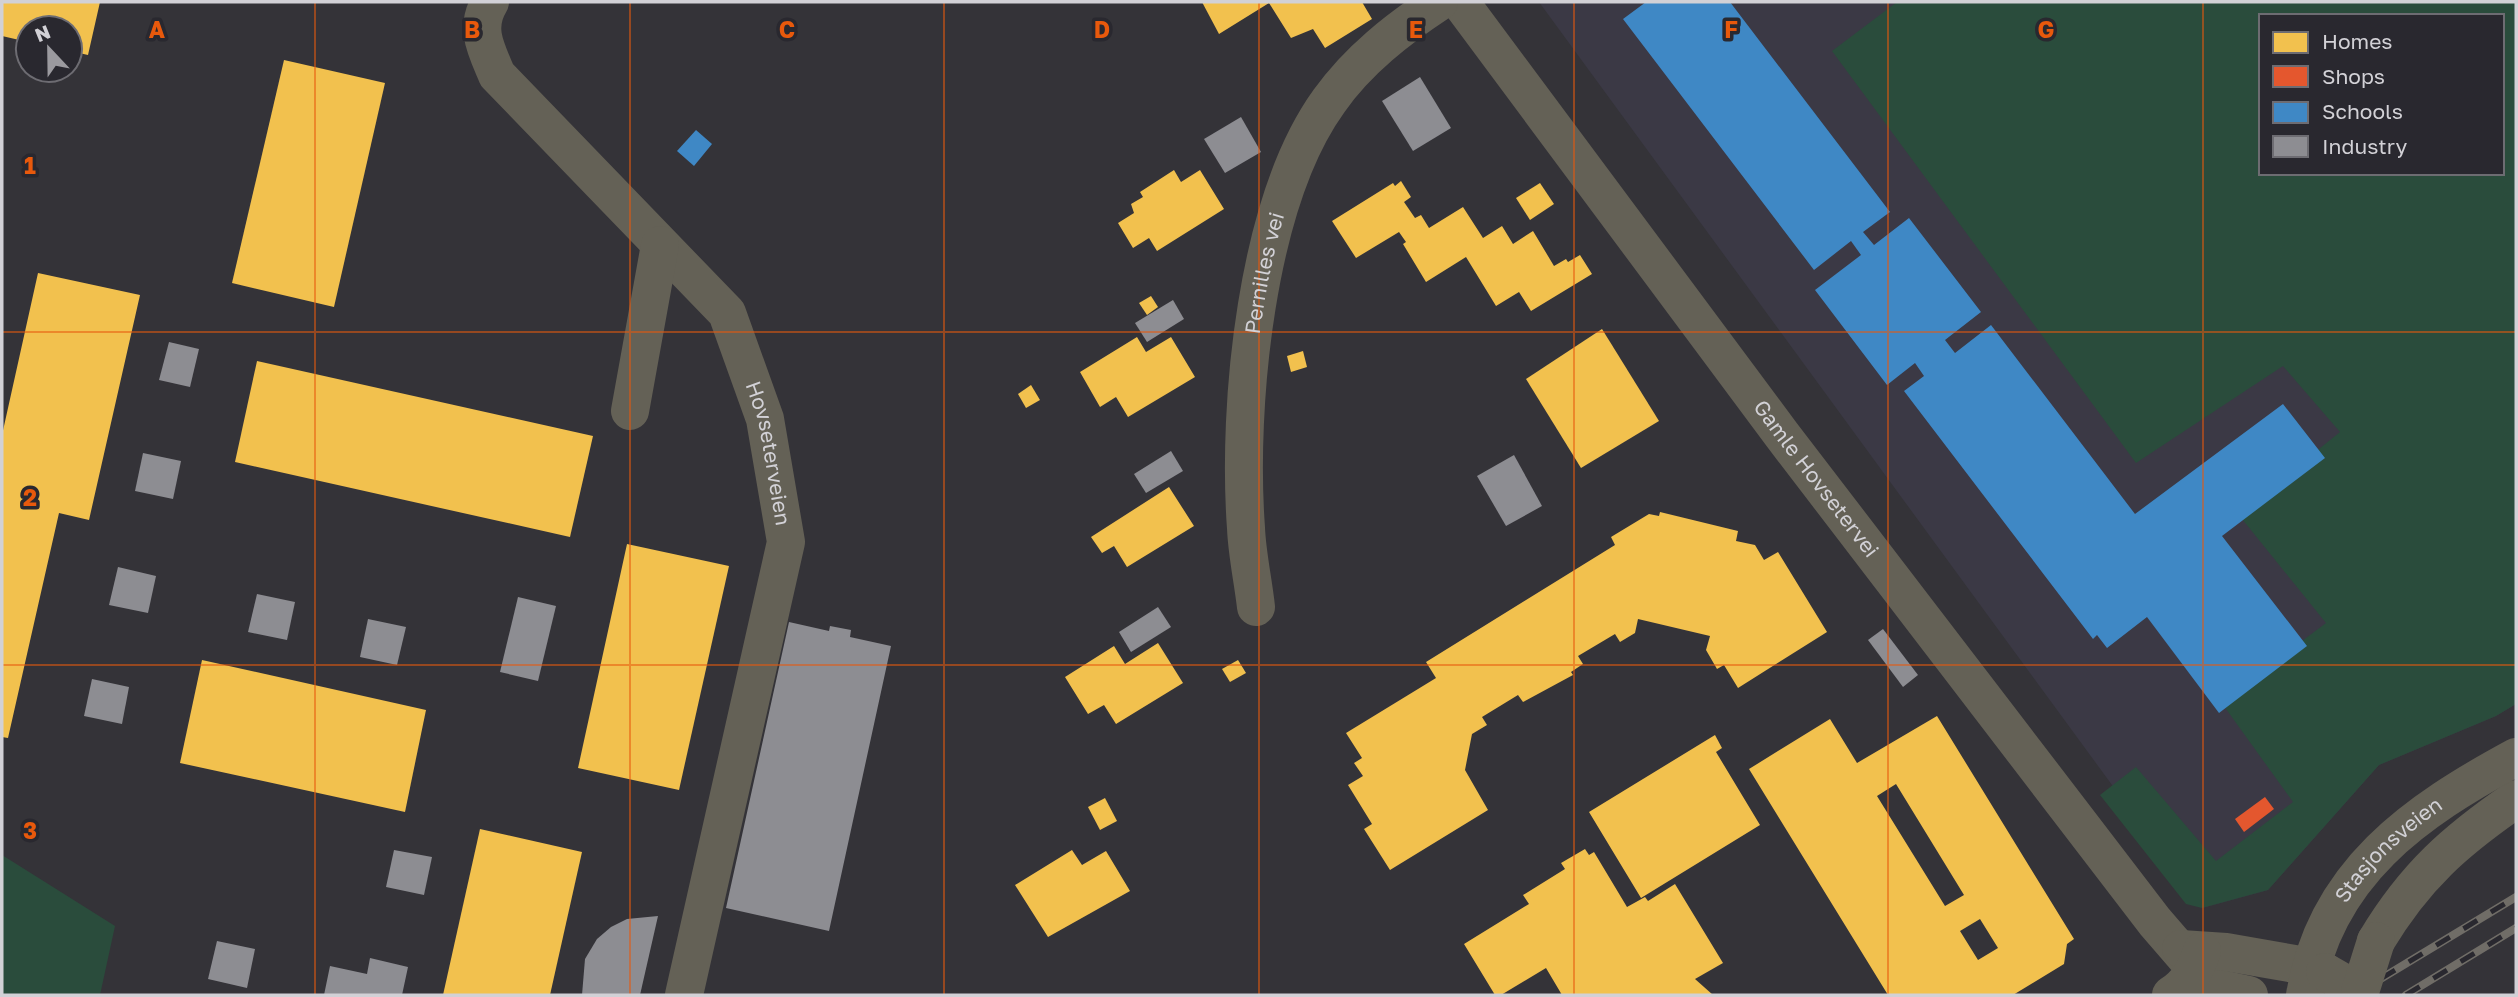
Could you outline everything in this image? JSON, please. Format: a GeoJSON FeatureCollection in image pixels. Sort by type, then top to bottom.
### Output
{"type":"FeatureCollection","features":[{"type":"Feature","properties":{"kind":"street","name":"Hovseterveien"},"geometry":{"type":"LineString","coordinates":[[491,2],[484,11],[481,36],[497,75],[727,313],[765,419],[786,542],[684,995]]}},
{"type":"Feature","properties":{"kind":"street","name":"Pernilles vei"},"geometry":{"type":"LineString","coordinates":[[1256,607],[1246,529],[1245,414],[1265,262],[1284,190],[1314,123],[1347,77],[1409,22],[1439,2]]}},
{"type":"Feature","properties":{"kind":"street","name":"Gamle Hovsetervei"},"geometry":{"type":"LineString","coordinates":[[1460,2],[1799,457],[2187,966],[2217,988],[2249,995]]}},
{"type":"Feature","properties":{"kind":"street"},"geometry":{"type":"LineString","coordinates":[[630,411],[660,245]]}},
{"type":"Feature","properties":{"kind":"street","name":"Stasjonsveien"},"geometry":{"type":"LineString","coordinates":[[2331,986],[2345,892],[2367,862],[2426,809],[2516,757]]}},
{"type":"Feature","properties":{"kind":"street","name":"Stasjonsveien"},"geometry":{"type":"LineString","coordinates":[[2331,986],[2376,941],[2418,879],[2450,849],[2516,799]]}},
{"type":"Feature","properties":{"kind":"street"},"geometry":{"type":"LineString","coordinates":[[2187,966],[2331,986]]}},
{"type":"Feature","properties":{"kind":"shaded area"},"geometry":{"type":"Polygon","coordinates":[[[1539,2],[2516,2],[2516,704],[2496,716],[2379,765],[2268,890],[2202,908],[1539,2]]]}},
{"type":"Feature","properties":{"kind":"green space"},"geometry":{"type":"Polygon","coordinates":[[[1897,2],[2516,2],[2516,704],[2496,716],[2379,765],[2268,890],[2202,908],[2186,904],[2100,795],[2136,767],[2216,861],[2293,802],[2221,702],[2326,623],[2238,514],[2340,432],[2283,366],[2136,463],[1832,51],[1897,2]]]}},
{"type":"Feature","properties":{"kind":"green space"},"geometry":{"type":"Polygon","coordinates":[[[2,855],[115,926],[100,995],[2,995],[2,855]]]}},
{"type":"Feature","properties":{"kind":"building: Homes"},"geometry":{"type":"Polygon","coordinates":[[[2,2],[100,2],[88,55],[84,54],[84,14],[14,14],[14,39],[2,36],[2,2]]]}},
{"type":"Feature","properties":{"kind":"building: Homes"},"geometry":{"type":"Polygon","coordinates":[[[1202,2],[1362,2],[1372,19],[1325,48],[1313,29],[1291,38],[1269,3],[1219,34],[1202,2]]]}},
{"type":"Feature","properties":{"kind":"building: Homes"},"geometry":{"type":"Polygon","coordinates":[[[284,60],[385,83],[334,307],[232,283],[284,60]]]}},
{"type":"Feature","properties":{"kind":"building: Homes"},"geometry":{"type":"Polygon","coordinates":[[[1174,170],[1181,182],[1200,170],[1224,209],[1157,251],[1149,238],[1133,248],[1118,223],[1134,213],[1131,204],[1143,197],[1140,192],[1174,170]]]}},
{"type":"Feature","properties":{"kind":"building: Homes"},"geometry":{"type":"Polygon","coordinates":[[[1401,181],[1411,197],[1404,202],[1415,218],[1421,215],[1429,228],[1463,207],[1483,238],[1502,226],[1513,244],[1533,231],[1554,266],[1580,255],[1592,274],[1531,311],[1519,292],[1496,306],[1466,257],[1426,282],[1403,244],[1406,242],[1399,232],[1356,258],[1332,221],[1393,183],[1395,186],[1401,181]]]}},
{"type":"Feature","properties":{"kind":"building: Homes"},"geometry":{"type":"Polygon","coordinates":[[[1540,183],[1554,204],[1530,220],[1516,198],[1540,183]]]}},
{"type":"Feature","properties":{"kind":"building: Homes"},"geometry":{"type":"Polygon","coordinates":[[[38,273],[140,295],[89,520],[59,513],[8,738],[2,737],[2,435],[38,273]]]}},
{"type":"Feature","properties":{"kind":"building: Homes"},"geometry":{"type":"Polygon","coordinates":[[[1151,296],[1158,307],[1147,315],[1139,303],[1151,296]]]}},
{"type":"Feature","properties":{"kind":"building: Homes"},"geometry":{"type":"Polygon","coordinates":[[[1602,329],[1659,421],[1581,468],[1526,379],[1602,329]]]}},
{"type":"Feature","properties":{"kind":"building: Homes"},"geometry":{"type":"Polygon","coordinates":[[[1137,337],[1146,352],[1171,337],[1195,377],[1128,417],[1116,397],[1100,407],[1080,372],[1137,337]]]}},
{"type":"Feature","properties":{"kind":"building: Homes"},"geometry":{"type":"Polygon","coordinates":[[[1303,351],[1307,367],[1291,372],[1287,356],[1303,351]]]}},
{"type":"Feature","properties":{"kind":"building: Homes"},"geometry":{"type":"Polygon","coordinates":[[[257,361],[593,436],[570,537],[235,462],[257,361]]]}},
{"type":"Feature","properties":{"kind":"building: Homes"},"geometry":{"type":"Polygon","coordinates":[[[1031,385],[1040,400],[1026,408],[1018,394],[1031,385]]]}},
{"type":"Feature","properties":{"kind":"building: Homes"},"geometry":{"type":"Polygon","coordinates":[[[1169,487],[1194,526],[1127,567],[1114,546],[1102,553],[1091,537],[1169,487]]]}},
{"type":"Feature","properties":{"kind":"building: Homes"},"geometry":{"type":"Polygon","coordinates":[[[1660,512],[1738,531],[1736,541],[1755,545],[1764,560],[1778,552],[1827,632],[1738,688],[1724,665],[1717,669],[1706,650],[1710,636],[1638,619],[1635,633],[1620,642],[1615,634],[1578,656],[1583,664],[1571,672],[1573,675],[1523,702],[1518,695],[1482,717],[1487,725],[1472,734],[1465,770],[1488,810],[1390,870],[1364,829],[1372,824],[1348,785],[1363,776],[1354,763],[1362,758],[1346,733],[1436,678],[1426,662],[1615,545],[1611,537],[1649,514],[1659,516],[1660,512]]]}},
{"type":"Feature","properties":{"kind":"building: Homes"},"geometry":{"type":"Polygon","coordinates":[[[627,544],[729,566],[679,790],[578,768],[627,544]]]}},
{"type":"Feature","properties":{"kind":"building: Homes"},"geometry":{"type":"Polygon","coordinates":[[[1158,643],[1183,683],[1116,724],[1104,705],[1088,714],[1065,677],[1114,646],[1125,664],[1158,643]]]}},
{"type":"Feature","properties":{"kind":"building: Homes"},"geometry":{"type":"Polygon","coordinates":[[[202,660],[426,710],[405,812],[180,763],[202,660]]]}},
{"type":"Feature","properties":{"kind":"building: Homes"},"geometry":{"type":"Polygon","coordinates":[[[1238,660],[1246,673],[1230,682],[1222,669],[1238,660]]]}},
{"type":"Feature","properties":{"kind":"building: Homes"},"geometry":{"type":"Polygon","coordinates":[[[1937,716],[2074,939],[2067,944],[2064,964],[2013,995],[1888,995],[1749,769],[1830,719],[1857,763],[1937,716]],[[1896,784],[1877,796],[1945,906],[1964,895],[1896,784]],[[1980,919],[1960,931],[1978,960],[1998,948],[1980,919]]]}},
{"type":"Feature","properties":{"kind":"building: Homes"},"geometry":{"type":"Polygon","coordinates":[[[1715,735],[1722,748],[1716,752],[1760,825],[1641,898],[1589,812],[1715,735]]]}},
{"type":"Feature","properties":{"kind":"building: Homes"},"geometry":{"type":"Polygon","coordinates":[[[1105,798],[1117,821],[1100,830],[1088,807],[1105,798]]]}},
{"type":"Feature","properties":{"kind":"building: Homes"},"geometry":{"type":"Polygon","coordinates":[[[480,829],[582,852],[550,995],[443,995],[480,829]]]}},
{"type":"Feature","properties":{"kind":"building: Homes"},"geometry":{"type":"Polygon","coordinates":[[[1585,849],[1589,855],[1594,852],[1627,907],[1645,897],[1648,901],[1675,884],[1723,963],[1695,979],[1713,995],[1562,995],[1546,968],[1501,995],[1495,995],[1464,944],[1529,904],[1523,895],[1565,869],[1561,863],[1585,849]]]}},
{"type":"Feature","properties":{"kind":"building: Homes"},"geometry":{"type":"Polygon","coordinates":[[[1072,850],[1082,865],[1106,851],[1130,891],[1048,937],[1015,885],[1072,850]]]}},
{"type":"Feature","properties":{"kind":"building: Shops"},"geometry":{"type":"Polygon","coordinates":[[[2265,797],[2274,809],[2244,832],[2235,819],[2265,797]]]}},
{"type":"Feature","properties":{"kind":"building: Schools"},"geometry":{"type":"Polygon","coordinates":[[[1646,2],[1730,2],[1890,212],[1863,232],[1874,245],[1909,218],[1981,312],[1945,340],[1955,353],[1991,325],[2135,514],[2283,404],[2325,458],[2222,536],[2307,646],[2219,713],[2147,617],[2107,648],[2097,635],[2093,639],[1904,391],[1924,376],[1915,363],[1887,385],[1815,290],[1861,255],[1851,241],[1814,270],[1623,19],[1646,2]]]}},
{"type":"Feature","properties":{"kind":"building: Schools"},"geometry":{"type":"Polygon","coordinates":[[[696,130],[712,144],[694,166],[677,151],[696,130]]]}},
{"type":"Feature","properties":{"kind":"building: Industry"},"geometry":{"type":"Polygon","coordinates":[[[1420,77],[1451,128],[1413,151],[1382,101],[1420,77]]]}},
{"type":"Feature","properties":{"kind":"building: Industry"},"geometry":{"type":"Polygon","coordinates":[[[1241,117],[1261,152],[1225,173],[1204,139],[1241,117]]]}},
{"type":"Feature","properties":{"kind":"building: Industry"},"geometry":{"type":"Polygon","coordinates":[[[1173,300],[1184,319],[1147,342],[1135,323],[1173,300]]]}},
{"type":"Feature","properties":{"kind":"building: Industry"},"geometry":{"type":"Polygon","coordinates":[[[169,342],[199,349],[190,387],[159,380],[169,342]]]}},
{"type":"Feature","properties":{"kind":"building: Industry"},"geometry":{"type":"Polygon","coordinates":[[[1171,451],[1183,471],[1146,493],[1134,474],[1171,451]]]}},
{"type":"Feature","properties":{"kind":"building: Industry"},"geometry":{"type":"Polygon","coordinates":[[[143,453],[181,461],[173,499],[135,491],[143,453]]]}},
{"type":"Feature","properties":{"kind":"building: Industry"},"geometry":{"type":"Polygon","coordinates":[[[1514,455],[1542,506],[1506,526],[1477,476],[1514,455]]]}},
{"type":"Feature","properties":{"kind":"building: Industry"},"geometry":{"type":"Polygon","coordinates":[[[118,567],[156,576],[148,613],[109,605],[118,567]]]}},
{"type":"Feature","properties":{"kind":"building: Industry"},"geometry":{"type":"Polygon","coordinates":[[[257,594],[295,602],[287,640],[248,632],[257,594]]]}},
{"type":"Feature","properties":{"kind":"building: Industry"},"geometry":{"type":"Polygon","coordinates":[[[518,597],[556,606],[538,681],[500,672],[518,597]]]}},
{"type":"Feature","properties":{"kind":"building: Industry"},"geometry":{"type":"Polygon","coordinates":[[[1158,607],[1171,627],[1131,652],[1119,632],[1158,607]]]}},
{"type":"Feature","properties":{"kind":"building: Industry"},"geometry":{"type":"Polygon","coordinates":[[[368,619],[406,627],[397,665],[360,657],[368,619]]]}},
{"type":"Feature","properties":{"kind":"building: Industry"},"geometry":{"type":"Polygon","coordinates":[[[789,622],[829,631],[830,626],[851,630],[850,637],[891,646],[829,931],[726,908],[789,622]]]}},
{"type":"Feature","properties":{"kind":"building: Industry"},"geometry":{"type":"Polygon","coordinates":[[[1883,629],[1918,675],[1903,687],[1868,640],[1883,629]]]}},
{"type":"Feature","properties":{"kind":"building: Industry"},"geometry":{"type":"Polygon","coordinates":[[[92,679],[129,687],[122,724],[84,716],[92,679]]]}},
{"type":"Feature","properties":{"kind":"building: Industry"},"geometry":{"type":"Polygon","coordinates":[[[394,850],[432,857],[424,895],[386,887],[394,850]]]}},
{"type":"Feature","properties":{"kind":"building: Industry"},"geometry":{"type":"Polygon","coordinates":[[[658,916],[640,995],[582,995],[585,959],[597,939],[611,927],[627,919],[658,916]]]}},
{"type":"Feature","properties":{"kind":"building: Industry"},"geometry":{"type":"Polygon","coordinates":[[[217,941],[255,949],[247,988],[208,979],[217,941]]]}},
{"type":"Feature","properties":{"kind":"building: Industry"},"geometry":{"type":"Polygon","coordinates":[[[370,958],[408,967],[402,995],[324,995],[330,966],[367,974],[370,958]]]}},
{"type":"Feature","properties":{"kind":"railway"},"geometry":{"type":"LineString","coordinates":[[2354,995],[2516,897]]}},
{"type":"Feature","properties":{"kind":"railway"},"geometry":{"type":"LineString","coordinates":[[2406,995],[2516,928]]}}]}
